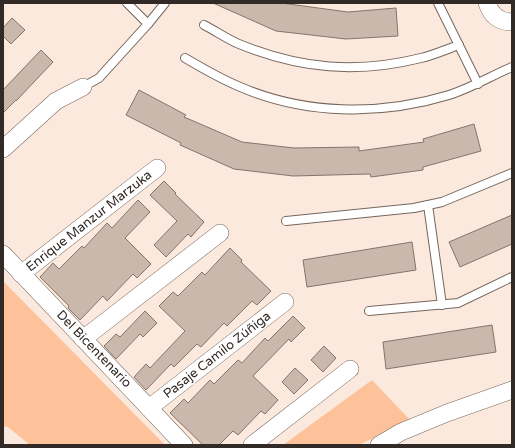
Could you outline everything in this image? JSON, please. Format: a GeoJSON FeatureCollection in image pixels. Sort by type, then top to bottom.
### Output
{"type":"FeatureCollection","features":[{"type":"Feature","properties":{"kind":"street"},"geometry":{"type":"LineString","coordinates":[[487,3],[490,11],[495,17],[511,24]]}},
{"type":"Feature","properties":{"kind":"street"},"geometry":{"type":"LineString","coordinates":[[3,148],[56,100],[83,87]]}},
{"type":"Feature","properties":{"kind":"street","name":"Enrique Manzur Marzuka"},"geometry":{"type":"LineString","coordinates":[[22,274],[157,168]]}},
{"type":"Feature","properties":{"kind":"street"},"geometry":{"type":"LineString","coordinates":[[83,339],[220,233]]}},
{"type":"Feature","properties":{"kind":"street","name":"Del Bicentenario"},"geometry":{"type":"LineString","coordinates":[[3,254],[184,445]]}},
{"type":"Feature","properties":{"kind":"street","name":"Pasaje Camilo Zúñiga"},"geometry":{"type":"LineString","coordinates":[[149,408],[285,302]]}},
{"type":"Feature","properties":{"kind":"street"},"geometry":{"type":"LineString","coordinates":[[252,445],[350,369]]}},
{"type":"Feature","properties":{"kind":"street"},"geometry":{"type":"LineString","coordinates":[[379,445],[401,432],[447,413],[512,390]]}},
{"type":"Feature","properties":{"kind":"lane"},"geometry":{"type":"LineString","coordinates":[[127,3],[148,24]]}},
{"type":"Feature","properties":{"kind":"lane"},"geometry":{"type":"LineString","coordinates":[[83,87],[99,78],[165,3]]}},
{"type":"Feature","properties":{"kind":"lane"},"geometry":{"type":"LineString","coordinates":[[438,3],[478,84]]}},
{"type":"Feature","properties":{"kind":"lane"},"geometry":{"type":"LineString","coordinates":[[204,25],[237,43],[273,57],[310,65],[348,68],[386,65],[423,58],[459,44]]}},
{"type":"Feature","properties":{"kind":"lane"},"geometry":{"type":"LineString","coordinates":[[185,58],[211,74],[239,87],[283,101],[328,109],[359,110],[390,108],[420,103],[450,95],[478,84],[491,75],[512,66]]}},
{"type":"Feature","properties":{"kind":"lane"},"geometry":{"type":"LineString","coordinates":[[286,221],[414,208],[442,202],[512,173]]}},
{"type":"Feature","properties":{"kind":"lane"},"geometry":{"type":"LineString","coordinates":[[428,205],[442,305]]}},
{"type":"Feature","properties":{"kind":"lane"},"geometry":{"type":"LineString","coordinates":[[369,311],[458,304],[512,277]]}},
{"type":"Feature","properties":{"kind":"shaded area"},"geometry":{"type":"Polygon","coordinates":[[[3,281],[164,445],[30,445],[8,427],[3,426],[3,281]]]}},
{"type":"Feature","properties":{"kind":"shaded area"},"geometry":{"type":"Polygon","coordinates":[[[372,380],[410,420],[359,445],[283,445],[372,380]]]}},
{"type":"Feature","properties":{"kind":"building"},"geometry":{"type":"Polygon","coordinates":[[[213,3],[281,3],[348,12],[396,8],[398,36],[346,39],[276,31],[213,3]]]}},
{"type":"Feature","properties":{"kind":"building"},"geometry":{"type":"Polygon","coordinates":[[[12,18],[25,30],[11,44],[3,36],[3,28],[12,18]]]}},
{"type":"Feature","properties":{"kind":"building"},"geometry":{"type":"Polygon","coordinates":[[[41,50],[53,62],[3,113],[3,90],[41,50]]]}},
{"type":"Feature","properties":{"kind":"building"},"geometry":{"type":"Polygon","coordinates":[[[139,90],[186,115],[184,117],[242,142],[294,148],[359,147],[359,151],[424,142],[423,139],[474,124],[481,151],[423,167],[423,170],[371,177],[370,174],[293,176],[234,169],[180,145],[181,143],[126,115],[139,90]]]}},
{"type":"Feature","properties":{"kind":"building"},"geometry":{"type":"Polygon","coordinates":[[[164,181],[176,193],[175,194],[204,222],[191,237],[188,234],[166,257],[154,245],[177,221],[150,195],[164,181]]]}},
{"type":"Feature","properties":{"kind":"building"},"geometry":{"type":"Polygon","coordinates":[[[138,200],[150,212],[125,238],[151,264],[137,278],[133,274],[107,301],[103,296],[80,320],[68,308],[69,306],[40,277],[53,263],[59,269],[82,246],[84,248],[107,223],[112,228],[138,200]]]}},
{"type":"Feature","properties":{"kind":"building"},"geometry":{"type":"Polygon","coordinates":[[[512,215],[512,244],[460,267],[449,242],[512,215]]]}},
{"type":"Feature","properties":{"kind":"building"},"geometry":{"type":"Polygon","coordinates":[[[412,242],[416,270],[307,287],[303,260],[412,242]]]}},
{"type":"Feature","properties":{"kind":"building"},"geometry":{"type":"Polygon","coordinates":[[[230,248],[242,260],[241,262],[271,291],[257,305],[252,301],[227,326],[224,323],[201,347],[197,344],[174,367],[171,364],[146,390],[134,377],[146,364],[150,368],[185,331],[159,306],[173,292],[178,296],[202,272],[205,275],[230,248]]]}},
{"type":"Feature","properties":{"kind":"building"},"geometry":{"type":"Polygon","coordinates":[[[145,311],[157,323],[143,337],[140,334],[116,359],[104,346],[116,334],[120,337],[145,311]]]}},
{"type":"Feature","properties":{"kind":"building"},"geometry":{"type":"Polygon","coordinates":[[[293,316],[305,328],[291,342],[289,339],[253,376],[278,400],[265,414],[261,411],[238,435],[233,431],[219,445],[203,445],[170,413],[184,399],[188,403],[210,380],[214,384],[238,360],[242,363],[265,338],[268,341],[293,316]]]}},
{"type":"Feature","properties":{"kind":"building"},"geometry":{"type":"Polygon","coordinates":[[[492,325],[496,352],[386,369],[383,342],[492,325]]]}},
{"type":"Feature","properties":{"kind":"building"},"geometry":{"type":"Polygon","coordinates":[[[324,346],[336,358],[323,372],[311,360],[324,346]]]}},
{"type":"Feature","properties":{"kind":"building"},"geometry":{"type":"Polygon","coordinates":[[[295,368],[308,380],[294,394],[282,382],[295,368]]]}}]}
